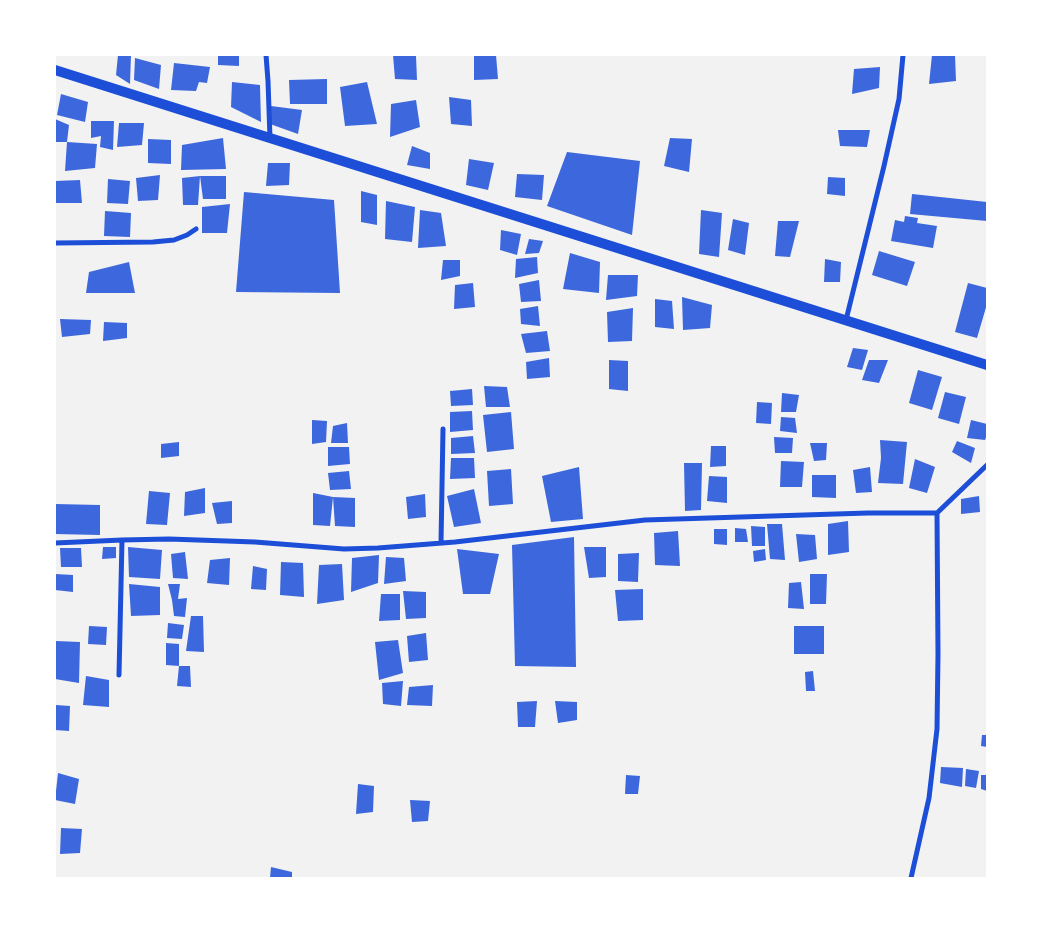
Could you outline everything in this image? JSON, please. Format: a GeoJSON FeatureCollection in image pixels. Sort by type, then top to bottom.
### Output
{"type":"FeatureCollection","features":[{"type":"Feature","properties":{"kind":"main road"},"geometry":{"type":"LineString","coordinates":[[55,70],[987,365]]}},
{"type":"Feature","properties":{"kind":"street"},"geometry":{"type":"LineString","coordinates":[[266,55],[270,138]]}},
{"type":"Feature","properties":{"kind":"street"},"geometry":{"type":"LineString","coordinates":[[846,320],[899,98],[903,55]]}},
{"type":"Feature","properties":{"kind":"street"},"geometry":{"type":"LineString","coordinates":[[55,243],[174,240],[196,229]]}},
{"type":"Feature","properties":{"kind":"street"},"geometry":{"type":"LineString","coordinates":[[441,543],[443,429]]}},
{"type":"Feature","properties":{"kind":"street"},"geometry":{"type":"LineString","coordinates":[[55,543],[169,540],[255,542],[344,549],[378,548],[441,543],[645,520],[868,513],[937,513],[987,465]]}},
{"type":"Feature","properties":{"kind":"street"},"geometry":{"type":"LineString","coordinates":[[911,878],[929,798],[937,730],[937,513]]}},
{"type":"Feature","properties":{"kind":"street"},"geometry":{"type":"LineString","coordinates":[[119,675],[122,540]]}},
{"type":"Feature","properties":{"kind":"building"},"geometry":{"type":"Polygon","coordinates":[[[118,55],[131,55],[130,84],[116,75],[118,55]]]}},
{"type":"Feature","properties":{"kind":"building"},"geometry":{"type":"Polygon","coordinates":[[[218,55],[239,55],[239,66],[218,65],[218,55]]]}},
{"type":"Feature","properties":{"kind":"building"},"geometry":{"type":"Polygon","coordinates":[[[393,55],[416,56],[417,80],[395,79],[393,55]]]}},
{"type":"Feature","properties":{"kind":"building"},"geometry":{"type":"Polygon","coordinates":[[[474,55],[496,55],[498,79],[474,80],[474,55]]]}},
{"type":"Feature","properties":{"kind":"building"},"geometry":{"type":"Polygon","coordinates":[[[932,55],[955,55],[956,81],[929,84],[932,55]]]}},
{"type":"Feature","properties":{"kind":"building"},"geometry":{"type":"Polygon","coordinates":[[[135,58],[161,65],[159,89],[134,80],[135,58]]]}},
{"type":"Feature","properties":{"kind":"building"},"geometry":{"type":"Polygon","coordinates":[[[174,63],[210,67],[207,83],[199,82],[196,91],[171,90],[174,63]]]}},
{"type":"Feature","properties":{"kind":"building"},"geometry":{"type":"Polygon","coordinates":[[[880,67],[879,88],[852,94],[854,69],[880,67]]]}},
{"type":"Feature","properties":{"kind":"building"},"geometry":{"type":"Polygon","coordinates":[[[327,79],[327,104],[290,104],[289,80],[327,79]]]}},
{"type":"Feature","properties":{"kind":"building"},"geometry":{"type":"Polygon","coordinates":[[[232,82],[260,85],[261,122],[231,107],[232,82]]]}},
{"type":"Feature","properties":{"kind":"building"},"geometry":{"type":"Polygon","coordinates":[[[367,82],[377,124],[345,126],[340,87],[367,82]]]}},
{"type":"Feature","properties":{"kind":"building"},"geometry":{"type":"Polygon","coordinates":[[[61,94],[88,102],[85,122],[57,115],[61,94]]]}},
{"type":"Feature","properties":{"kind":"building"},"geometry":{"type":"Polygon","coordinates":[[[449,97],[471,100],[472,126],[451,124],[449,97]]]}},
{"type":"Feature","properties":{"kind":"building"},"geometry":{"type":"Polygon","coordinates":[[[416,100],[420,127],[390,137],[391,104],[416,100]]]}},
{"type":"Feature","properties":{"kind":"building"},"geometry":{"type":"Polygon","coordinates":[[[271,106],[302,110],[298,134],[270,124],[271,106]]]}},
{"type":"Feature","properties":{"kind":"building"},"geometry":{"type":"Polygon","coordinates":[[[55,119],[69,125],[67,142],[55,142],[55,119]]]}},
{"type":"Feature","properties":{"kind":"building"},"geometry":{"type":"Polygon","coordinates":[[[91,121],[114,121],[113,150],[100,147],[101,136],[91,138],[91,121]]]}},
{"type":"Feature","properties":{"kind":"building"},"geometry":{"type":"Polygon","coordinates":[[[119,123],[144,123],[142,145],[117,147],[119,123]]]}},
{"type":"Feature","properties":{"kind":"building"},"geometry":{"type":"Polygon","coordinates":[[[838,130],[870,130],[867,147],[840,146],[838,130]]]}},
{"type":"Feature","properties":{"kind":"building"},"geometry":{"type":"Polygon","coordinates":[[[223,138],[226,169],[181,170],[182,145],[223,138]]]}},
{"type":"Feature","properties":{"kind":"building"},"geometry":{"type":"Polygon","coordinates":[[[670,138],[692,139],[689,172],[664,166],[670,138]]]}},
{"type":"Feature","properties":{"kind":"building"},"geometry":{"type":"Polygon","coordinates":[[[148,139],[171,140],[171,164],[148,163],[148,139]]]}},
{"type":"Feature","properties":{"kind":"building"},"geometry":{"type":"Polygon","coordinates":[[[67,142],[97,144],[95,168],[65,171],[67,142]]]}},
{"type":"Feature","properties":{"kind":"building"},"geometry":{"type":"Polygon","coordinates":[[[412,146],[430,153],[430,169],[407,165],[412,146]]]}},
{"type":"Feature","properties":{"kind":"building"},"geometry":{"type":"Polygon","coordinates":[[[567,152],[640,161],[632,235],[547,206],[567,152]]]}},
{"type":"Feature","properties":{"kind":"building"},"geometry":{"type":"Polygon","coordinates":[[[469,159],[494,163],[488,190],[466,185],[469,159]]]}},
{"type":"Feature","properties":{"kind":"building"},"geometry":{"type":"Polygon","coordinates":[[[268,163],[290,163],[289,185],[266,186],[268,163]]]}},
{"type":"Feature","properties":{"kind":"building"},"geometry":{"type":"Polygon","coordinates":[[[517,174],[544,175],[542,200],[515,197],[517,174]]]}},
{"type":"Feature","properties":{"kind":"building"},"geometry":{"type":"Polygon","coordinates":[[[160,175],[158,200],[138,201],[136,178],[160,175]]]}},
{"type":"Feature","properties":{"kind":"building"},"geometry":{"type":"Polygon","coordinates":[[[200,176],[226,176],[226,199],[203,199],[200,176]]]}},
{"type":"Feature","properties":{"kind":"building"},"geometry":{"type":"Polygon","coordinates":[[[200,176],[198,205],[183,205],[182,178],[200,176]]]}},
{"type":"Feature","properties":{"kind":"building"},"geometry":{"type":"Polygon","coordinates":[[[828,177],[845,178],[845,196],[827,194],[828,177]]]}},
{"type":"Feature","properties":{"kind":"building"},"geometry":{"type":"Polygon","coordinates":[[[108,179],[130,181],[128,204],[107,203],[108,179]]]}},
{"type":"Feature","properties":{"kind":"building"},"geometry":{"type":"Polygon","coordinates":[[[80,180],[82,203],[55,203],[55,181],[80,180]]]}},
{"type":"Feature","properties":{"kind":"building"},"geometry":{"type":"Polygon","coordinates":[[[361,191],[377,195],[377,225],[361,222],[361,191]]]}},
{"type":"Feature","properties":{"kind":"building"},"geometry":{"type":"Polygon","coordinates":[[[244,192],[334,200],[340,293],[236,292],[244,192]]]}},
{"type":"Feature","properties":{"kind":"building"},"geometry":{"type":"Polygon","coordinates":[[[912,194],[987,202],[987,221],[910,214],[912,194]]]}},
{"type":"Feature","properties":{"kind":"building"},"geometry":{"type":"Polygon","coordinates":[[[386,201],[415,207],[412,242],[385,239],[386,201]]]}},
{"type":"Feature","properties":{"kind":"building"},"geometry":{"type":"Polygon","coordinates":[[[230,204],[227,233],[202,233],[202,207],[230,204]]]}},
{"type":"Feature","properties":{"kind":"building"},"geometry":{"type":"Polygon","coordinates":[[[420,210],[441,213],[446,246],[418,248],[420,210]]]}},
{"type":"Feature","properties":{"kind":"building"},"geometry":{"type":"Polygon","coordinates":[[[701,210],[722,213],[719,257],[699,254],[701,210]]]}},
{"type":"Feature","properties":{"kind":"building"},"geometry":{"type":"Polygon","coordinates":[[[105,211],[131,213],[130,237],[104,236],[105,211]]]}},
{"type":"Feature","properties":{"kind":"building"},"geometry":{"type":"Polygon","coordinates":[[[905,216],[918,218],[917,223],[937,226],[933,248],[891,241],[895,220],[904,222],[905,216]]]}},
{"type":"Feature","properties":{"kind":"building"},"geometry":{"type":"Polygon","coordinates":[[[733,219],[749,223],[745,255],[728,250],[733,219]]]}},
{"type":"Feature","properties":{"kind":"building"},"geometry":{"type":"Polygon","coordinates":[[[778,221],[799,221],[790,257],[775,256],[778,221]]]}},
{"type":"Feature","properties":{"kind":"building"},"geometry":{"type":"Polygon","coordinates":[[[501,230],[521,234],[517,255],[500,250],[501,230]]]}},
{"type":"Feature","properties":{"kind":"building"},"geometry":{"type":"Polygon","coordinates":[[[529,239],[543,241],[539,253],[525,254],[529,239]]]}},
{"type":"Feature","properties":{"kind":"building"},"geometry":{"type":"Polygon","coordinates":[[[879,251],[915,262],[907,286],[872,275],[879,251]]]}},
{"type":"Feature","properties":{"kind":"building"},"geometry":{"type":"Polygon","coordinates":[[[570,253],[600,262],[599,293],[563,289],[570,253]]]}},
{"type":"Feature","properties":{"kind":"building"},"geometry":{"type":"Polygon","coordinates":[[[537,257],[538,273],[515,278],[516,259],[537,257]]]}},
{"type":"Feature","properties":{"kind":"building"},"geometry":{"type":"Polygon","coordinates":[[[825,259],[841,262],[840,282],[824,282],[825,259]]]}},
{"type":"Feature","properties":{"kind":"building"},"geometry":{"type":"Polygon","coordinates":[[[443,260],[460,260],[460,276],[441,280],[443,260]]]}},
{"type":"Feature","properties":{"kind":"building"},"geometry":{"type":"Polygon","coordinates":[[[129,262],[135,293],[86,293],[89,272],[129,262]]]}},
{"type":"Feature","properties":{"kind":"building"},"geometry":{"type":"Polygon","coordinates":[[[608,275],[638,275],[637,296],[606,300],[608,275]]]}},
{"type":"Feature","properties":{"kind":"building"},"geometry":{"type":"Polygon","coordinates":[[[539,280],[541,301],[521,302],[519,284],[539,280]]]}},
{"type":"Feature","properties":{"kind":"building"},"geometry":{"type":"Polygon","coordinates":[[[473,283],[475,307],[454,309],[455,285],[473,283]]]}},
{"type":"Feature","properties":{"kind":"building"},"geometry":{"type":"Polygon","coordinates":[[[968,283],[987,288],[987,304],[977,338],[955,332],[968,283]]]}},
{"type":"Feature","properties":{"kind":"building"},"geometry":{"type":"Polygon","coordinates":[[[682,297],[712,305],[710,328],[683,330],[682,297]]]}},
{"type":"Feature","properties":{"kind":"building"},"geometry":{"type":"Polygon","coordinates":[[[655,299],[672,301],[674,329],[655,327],[655,299]]]}},
{"type":"Feature","properties":{"kind":"building"},"geometry":{"type":"Polygon","coordinates":[[[538,306],[540,326],[521,324],[520,309],[538,306]]]}},
{"type":"Feature","properties":{"kind":"building"},"geometry":{"type":"Polygon","coordinates":[[[633,308],[632,341],[608,342],[607,312],[633,308]]]}},
{"type":"Feature","properties":{"kind":"building"},"geometry":{"type":"Polygon","coordinates":[[[60,319],[91,320],[90,334],[62,337],[60,319]]]}},
{"type":"Feature","properties":{"kind":"building"},"geometry":{"type":"Polygon","coordinates":[[[104,322],[127,323],[127,338],[103,341],[104,322]]]}},
{"type":"Feature","properties":{"kind":"building"},"geometry":{"type":"Polygon","coordinates":[[[547,331],[550,351],[526,353],[521,334],[547,331]]]}},
{"type":"Feature","properties":{"kind":"building"},"geometry":{"type":"Polygon","coordinates":[[[853,348],[868,350],[862,370],[847,367],[853,348]]]}},
{"type":"Feature","properties":{"kind":"building"},"geometry":{"type":"Polygon","coordinates":[[[549,358],[550,377],[527,379],[526,362],[549,358]]]}},
{"type":"Feature","properties":{"kind":"building"},"geometry":{"type":"Polygon","coordinates":[[[609,360],[628,361],[628,391],[609,389],[609,360]]]}},
{"type":"Feature","properties":{"kind":"building"},"geometry":{"type":"Polygon","coordinates":[[[869,360],[888,360],[879,383],[862,380],[869,360]]]}},
{"type":"Feature","properties":{"kind":"building"},"geometry":{"type":"Polygon","coordinates":[[[918,370],[942,377],[932,410],[909,403],[918,370]]]}},
{"type":"Feature","properties":{"kind":"building"},"geometry":{"type":"Polygon","coordinates":[[[484,386],[507,387],[510,407],[486,407],[484,386]]]}},
{"type":"Feature","properties":{"kind":"building"},"geometry":{"type":"Polygon","coordinates":[[[472,389],[473,405],[451,406],[450,391],[472,389]]]}},
{"type":"Feature","properties":{"kind":"building"},"geometry":{"type":"Polygon","coordinates":[[[945,392],[966,397],[959,424],[938,418],[945,392]]]}},
{"type":"Feature","properties":{"kind":"building"},"geometry":{"type":"Polygon","coordinates":[[[782,393],[799,395],[796,412],[781,412],[782,393]]]}},
{"type":"Feature","properties":{"kind":"building"},"geometry":{"type":"Polygon","coordinates":[[[757,402],[772,403],[771,424],[756,423],[757,402]]]}},
{"type":"Feature","properties":{"kind":"building"},"geometry":{"type":"Polygon","coordinates":[[[472,411],[473,430],[450,432],[450,412],[472,411]]]}},
{"type":"Feature","properties":{"kind":"building"},"geometry":{"type":"Polygon","coordinates":[[[511,412],[514,449],[487,452],[483,415],[511,412]]]}},
{"type":"Feature","properties":{"kind":"building"},"geometry":{"type":"Polygon","coordinates":[[[781,417],[795,418],[797,433],[780,431],[781,417]]]}},
{"type":"Feature","properties":{"kind":"building"},"geometry":{"type":"Polygon","coordinates":[[[312,420],[327,421],[326,442],[312,444],[312,420]]]}},
{"type":"Feature","properties":{"kind":"building"},"geometry":{"type":"Polygon","coordinates":[[[971,420],[987,424],[985,440],[967,438],[971,420]]]}},
{"type":"Feature","properties":{"kind":"building"},"geometry":{"type":"Polygon","coordinates":[[[347,423],[348,443],[331,443],[333,426],[347,423]]]}},
{"type":"Feature","properties":{"kind":"building"},"geometry":{"type":"Polygon","coordinates":[[[473,436],[475,453],[451,454],[451,438],[473,436]]]}},
{"type":"Feature","properties":{"kind":"building"},"geometry":{"type":"Polygon","coordinates":[[[774,437],[793,438],[792,453],[775,453],[774,437]]]}},
{"type":"Feature","properties":{"kind":"building"},"geometry":{"type":"Polygon","coordinates":[[[880,440],[907,442],[903,484],[878,483],[881,458],[880,440]]]}},
{"type":"Feature","properties":{"kind":"building"},"geometry":{"type":"Polygon","coordinates":[[[957,441],[975,448],[971,463],[952,452],[957,441]]]}},
{"type":"Feature","properties":{"kind":"building"},"geometry":{"type":"Polygon","coordinates":[[[179,442],[179,456],[161,458],[161,444],[179,442]]]}},
{"type":"Feature","properties":{"kind":"building"},"geometry":{"type":"Polygon","coordinates":[[[810,443],[827,443],[826,460],[814,461],[810,443]]]}},
{"type":"Feature","properties":{"kind":"building"},"geometry":{"type":"Polygon","coordinates":[[[711,446],[726,446],[726,466],[710,467],[711,446]]]}},
{"type":"Feature","properties":{"kind":"building"},"geometry":{"type":"Polygon","coordinates":[[[328,447],[349,447],[350,464],[328,466],[328,447]]]}},
{"type":"Feature","properties":{"kind":"building"},"geometry":{"type":"Polygon","coordinates":[[[451,458],[474,458],[475,478],[450,479],[451,458]]]}},
{"type":"Feature","properties":{"kind":"building"},"geometry":{"type":"Polygon","coordinates":[[[915,459],[935,467],[927,493],[909,488],[915,459]]]}},
{"type":"Feature","properties":{"kind":"building"},"geometry":{"type":"Polygon","coordinates":[[[781,461],[804,462],[802,487],[780,487],[781,461]]]}},
{"type":"Feature","properties":{"kind":"building"},"geometry":{"type":"Polygon","coordinates":[[[684,463],[702,463],[701,510],[685,511],[684,463]]]}},
{"type":"Feature","properties":{"kind":"building"},"geometry":{"type":"Polygon","coordinates":[[[579,467],[583,519],[551,522],[542,476],[579,467]]]}},
{"type":"Feature","properties":{"kind":"building"},"geometry":{"type":"Polygon","coordinates":[[[870,467],[872,492],[856,493],[853,470],[870,467]]]}},
{"type":"Feature","properties":{"kind":"building"},"geometry":{"type":"Polygon","coordinates":[[[511,469],[513,504],[489,506],[487,471],[511,469]]]}},
{"type":"Feature","properties":{"kind":"building"},"geometry":{"type":"Polygon","coordinates":[[[349,471],[351,489],[330,490],[328,473],[349,471]]]}},
{"type":"Feature","properties":{"kind":"building"},"geometry":{"type":"Polygon","coordinates":[[[812,475],[836,475],[836,498],[812,497],[812,475]]]}},
{"type":"Feature","properties":{"kind":"building"},"geometry":{"type":"Polygon","coordinates":[[[709,476],[727,477],[727,503],[707,501],[709,476]]]}},
{"type":"Feature","properties":{"kind":"building"},"geometry":{"type":"Polygon","coordinates":[[[205,488],[205,513],[184,516],[185,492],[205,488]]]}},
{"type":"Feature","properties":{"kind":"building"},"geometry":{"type":"Polygon","coordinates":[[[474,489],[481,523],[454,527],[447,496],[474,489]]]}},
{"type":"Feature","properties":{"kind":"building"},"geometry":{"type":"Polygon","coordinates":[[[149,491],[170,493],[167,525],[146,524],[149,491]]]}},
{"type":"Feature","properties":{"kind":"building"},"geometry":{"type":"Polygon","coordinates":[[[313,493],[333,497],[330,526],[313,525],[313,493]]]}},
{"type":"Feature","properties":{"kind":"building"},"geometry":{"type":"Polygon","coordinates":[[[425,494],[426,517],[408,519],[406,497],[425,494]]]}},
{"type":"Feature","properties":{"kind":"building"},"geometry":{"type":"Polygon","coordinates":[[[979,496],[980,512],[961,514],[961,499],[979,496]]]}},
{"type":"Feature","properties":{"kind":"building"},"geometry":{"type":"Polygon","coordinates":[[[333,497],[355,498],[355,527],[335,526],[333,497]]]}},
{"type":"Feature","properties":{"kind":"building"},"geometry":{"type":"Polygon","coordinates":[[[232,501],[232,523],[217,524],[212,503],[232,501]]]}},
{"type":"Feature","properties":{"kind":"building"},"geometry":{"type":"Polygon","coordinates":[[[55,504],[100,505],[100,535],[55,534],[55,504]]]}},
{"type":"Feature","properties":{"kind":"building"},"geometry":{"type":"Polygon","coordinates":[[[848,521],[849,552],[828,555],[828,524],[848,521]]]}},
{"type":"Feature","properties":{"kind":"building"},"geometry":{"type":"Polygon","coordinates":[[[767,524],[782,524],[785,560],[770,559],[767,524]]]}},
{"type":"Feature","properties":{"kind":"building"},"geometry":{"type":"Polygon","coordinates":[[[751,526],[765,527],[765,546],[752,546],[751,526]]]}},
{"type":"Feature","properties":{"kind":"building"},"geometry":{"type":"Polygon","coordinates":[[[735,528],[746,529],[748,542],[735,542],[735,528]]]}},
{"type":"Feature","properties":{"kind":"building"},"geometry":{"type":"Polygon","coordinates":[[[714,529],[727,529],[727,545],[714,544],[714,529]]]}},
{"type":"Feature","properties":{"kind":"building"},"geometry":{"type":"Polygon","coordinates":[[[678,531],[680,566],[655,565],[654,533],[678,531]]]}},
{"type":"Feature","properties":{"kind":"building"},"geometry":{"type":"Polygon","coordinates":[[[796,534],[815,535],[817,559],[799,562],[796,534]]]}},
{"type":"Feature","properties":{"kind":"building"},"geometry":{"type":"Polygon","coordinates":[[[574,537],[576,667],[515,666],[512,545],[574,537]]]}},
{"type":"Feature","properties":{"kind":"building"},"geometry":{"type":"Polygon","coordinates":[[[103,547],[116,547],[116,558],[102,559],[103,547]]]}},
{"type":"Feature","properties":{"kind":"building"},"geometry":{"type":"Polygon","coordinates":[[[128,547],[162,550],[160,579],[129,577],[128,547]]]}},
{"type":"Feature","properties":{"kind":"building"},"geometry":{"type":"Polygon","coordinates":[[[584,547],[606,547],[606,577],[589,578],[584,547]]]}},
{"type":"Feature","properties":{"kind":"building"},"geometry":{"type":"Polygon","coordinates":[[[60,548],[81,548],[82,567],[61,567],[60,548]]]}},
{"type":"Feature","properties":{"kind":"building"},"geometry":{"type":"Polygon","coordinates":[[[457,549],[499,554],[490,594],[463,594],[457,549]]]}},
{"type":"Feature","properties":{"kind":"building"},"geometry":{"type":"Polygon","coordinates":[[[765,549],[766,560],[754,562],[753,551],[765,549]]]}},
{"type":"Feature","properties":{"kind":"building"},"geometry":{"type":"Polygon","coordinates":[[[185,552],[188,579],[173,578],[171,554],[185,552]]]}},
{"type":"Feature","properties":{"kind":"building"},"geometry":{"type":"Polygon","coordinates":[[[639,553],[638,582],[618,581],[618,554],[639,553]]]}},
{"type":"Feature","properties":{"kind":"building"},"geometry":{"type":"Polygon","coordinates":[[[379,555],[378,583],[351,592],[352,558],[379,555]]]}},
{"type":"Feature","properties":{"kind":"building"},"geometry":{"type":"Polygon","coordinates":[[[386,557],[404,558],[406,581],[384,584],[386,557]]]}},
{"type":"Feature","properties":{"kind":"building"},"geometry":{"type":"Polygon","coordinates":[[[230,558],[229,585],[207,583],[210,560],[230,558]]]}},
{"type":"Feature","properties":{"kind":"building"},"geometry":{"type":"Polygon","coordinates":[[[281,562],[303,563],[304,597],[280,595],[281,562]]]}},
{"type":"Feature","properties":{"kind":"building"},"geometry":{"type":"Polygon","coordinates":[[[342,564],[344,600],[317,604],[319,565],[342,564]]]}},
{"type":"Feature","properties":{"kind":"building"},"geometry":{"type":"Polygon","coordinates":[[[253,566],[267,569],[266,590],[251,589],[253,566]]]}},
{"type":"Feature","properties":{"kind":"building"},"geometry":{"type":"Polygon","coordinates":[[[55,574],[73,575],[73,592],[55,590],[55,574]]]}},
{"type":"Feature","properties":{"kind":"building"},"geometry":{"type":"Polygon","coordinates":[[[810,574],[827,574],[826,604],[810,604],[810,574]]]}},
{"type":"Feature","properties":{"kind":"building"},"geometry":{"type":"Polygon","coordinates":[[[801,582],[804,609],[788,608],[789,583],[801,582]]]}},
{"type":"Feature","properties":{"kind":"building"},"geometry":{"type":"Polygon","coordinates":[[[129,584],[160,587],[160,615],[131,616],[129,584]]]}},
{"type":"Feature","properties":{"kind":"building"},"geometry":{"type":"Polygon","coordinates":[[[168,584],[180,584],[178,599],[187,598],[185,617],[174,616],[168,584]]]}},
{"type":"Feature","properties":{"kind":"building"},"geometry":{"type":"Polygon","coordinates":[[[643,589],[643,620],[618,621],[615,590],[643,589]]]}},
{"type":"Feature","properties":{"kind":"building"},"geometry":{"type":"Polygon","coordinates":[[[403,591],[426,592],[426,618],[406,619],[403,591]]]}},
{"type":"Feature","properties":{"kind":"building"},"geometry":{"type":"Polygon","coordinates":[[[381,594],[400,594],[400,620],[379,621],[381,594]]]}},
{"type":"Feature","properties":{"kind":"building"},"geometry":{"type":"Polygon","coordinates":[[[191,616],[203,616],[204,652],[186,651],[191,616]]]}},
{"type":"Feature","properties":{"kind":"building"},"geometry":{"type":"Polygon","coordinates":[[[168,623],[184,625],[182,639],[167,638],[168,623]]]}},
{"type":"Feature","properties":{"kind":"building"},"geometry":{"type":"Polygon","coordinates":[[[89,626],[107,627],[106,645],[88,644],[89,626]]]}},
{"type":"Feature","properties":{"kind":"building"},"geometry":{"type":"Polygon","coordinates":[[[794,626],[824,626],[824,654],[794,654],[794,626]]]}},
{"type":"Feature","properties":{"kind":"building"},"geometry":{"type":"Polygon","coordinates":[[[426,633],[428,660],[409,662],[407,636],[426,633]]]}},
{"type":"Feature","properties":{"kind":"building"},"geometry":{"type":"Polygon","coordinates":[[[398,640],[403,673],[379,680],[375,642],[398,640]]]}},
{"type":"Feature","properties":{"kind":"building"},"geometry":{"type":"Polygon","coordinates":[[[56,641],[80,642],[79,683],[55,679],[56,641]]]}},
{"type":"Feature","properties":{"kind":"building"},"geometry":{"type":"Polygon","coordinates":[[[166,643],[179,644],[179,666],[166,665],[166,643]]]}},
{"type":"Feature","properties":{"kind":"building"},"geometry":{"type":"Polygon","coordinates":[[[179,666],[190,666],[191,687],[177,686],[179,666]]]}},
{"type":"Feature","properties":{"kind":"building"},"geometry":{"type":"Polygon","coordinates":[[[813,671],[815,691],[806,691],[805,672],[813,671]]]}},
{"type":"Feature","properties":{"kind":"building"},"geometry":{"type":"Polygon","coordinates":[[[86,676],[109,680],[109,707],[83,705],[86,676]]]}},
{"type":"Feature","properties":{"kind":"building"},"geometry":{"type":"Polygon","coordinates":[[[403,681],[401,706],[383,704],[382,683],[403,681]]]}},
{"type":"Feature","properties":{"kind":"building"},"geometry":{"type":"Polygon","coordinates":[[[433,685],[432,706],[407,705],[409,687],[433,685]]]}},
{"type":"Feature","properties":{"kind":"building"},"geometry":{"type":"Polygon","coordinates":[[[537,701],[535,727],[518,727],[517,702],[537,701]]]}},
{"type":"Feature","properties":{"kind":"building"},"geometry":{"type":"Polygon","coordinates":[[[555,701],[577,702],[577,720],[558,723],[555,701]]]}},
{"type":"Feature","properties":{"kind":"building"},"geometry":{"type":"Polygon","coordinates":[[[56,705],[70,706],[69,731],[55,730],[56,705]]]}},
{"type":"Feature","properties":{"kind":"building"},"geometry":{"type":"Polygon","coordinates":[[[982,735],[987,735],[987,747],[981,746],[982,735]]]}},
{"type":"Feature","properties":{"kind":"building"},"geometry":{"type":"Polygon","coordinates":[[[941,767],[963,768],[962,787],[940,783],[941,767]]]}},
{"type":"Feature","properties":{"kind":"building"},"geometry":{"type":"Polygon","coordinates":[[[966,769],[979,771],[976,788],[965,786],[966,769]]]}},
{"type":"Feature","properties":{"kind":"building"},"geometry":{"type":"Polygon","coordinates":[[[58,773],[79,779],[75,804],[55,800],[58,773]]]}},
{"type":"Feature","properties":{"kind":"building"},"geometry":{"type":"Polygon","coordinates":[[[626,775],[640,776],[638,794],[625,794],[626,775]]]}},
{"type":"Feature","properties":{"kind":"building"},"geometry":{"type":"Polygon","coordinates":[[[981,775],[987,775],[987,791],[981,789],[981,775]]]}},
{"type":"Feature","properties":{"kind":"building"},"geometry":{"type":"Polygon","coordinates":[[[358,784],[374,786],[373,812],[356,814],[358,784]]]}},
{"type":"Feature","properties":{"kind":"building"},"geometry":{"type":"Polygon","coordinates":[[[410,800],[430,801],[428,821],[412,822],[410,800]]]}},
{"type":"Feature","properties":{"kind":"building"},"geometry":{"type":"Polygon","coordinates":[[[61,828],[82,829],[80,853],[60,854],[61,828]]]}},
{"type":"Feature","properties":{"kind":"building"},"geometry":{"type":"Polygon","coordinates":[[[271,867],[292,872],[292,878],[270,878],[271,867]]]}}]}
